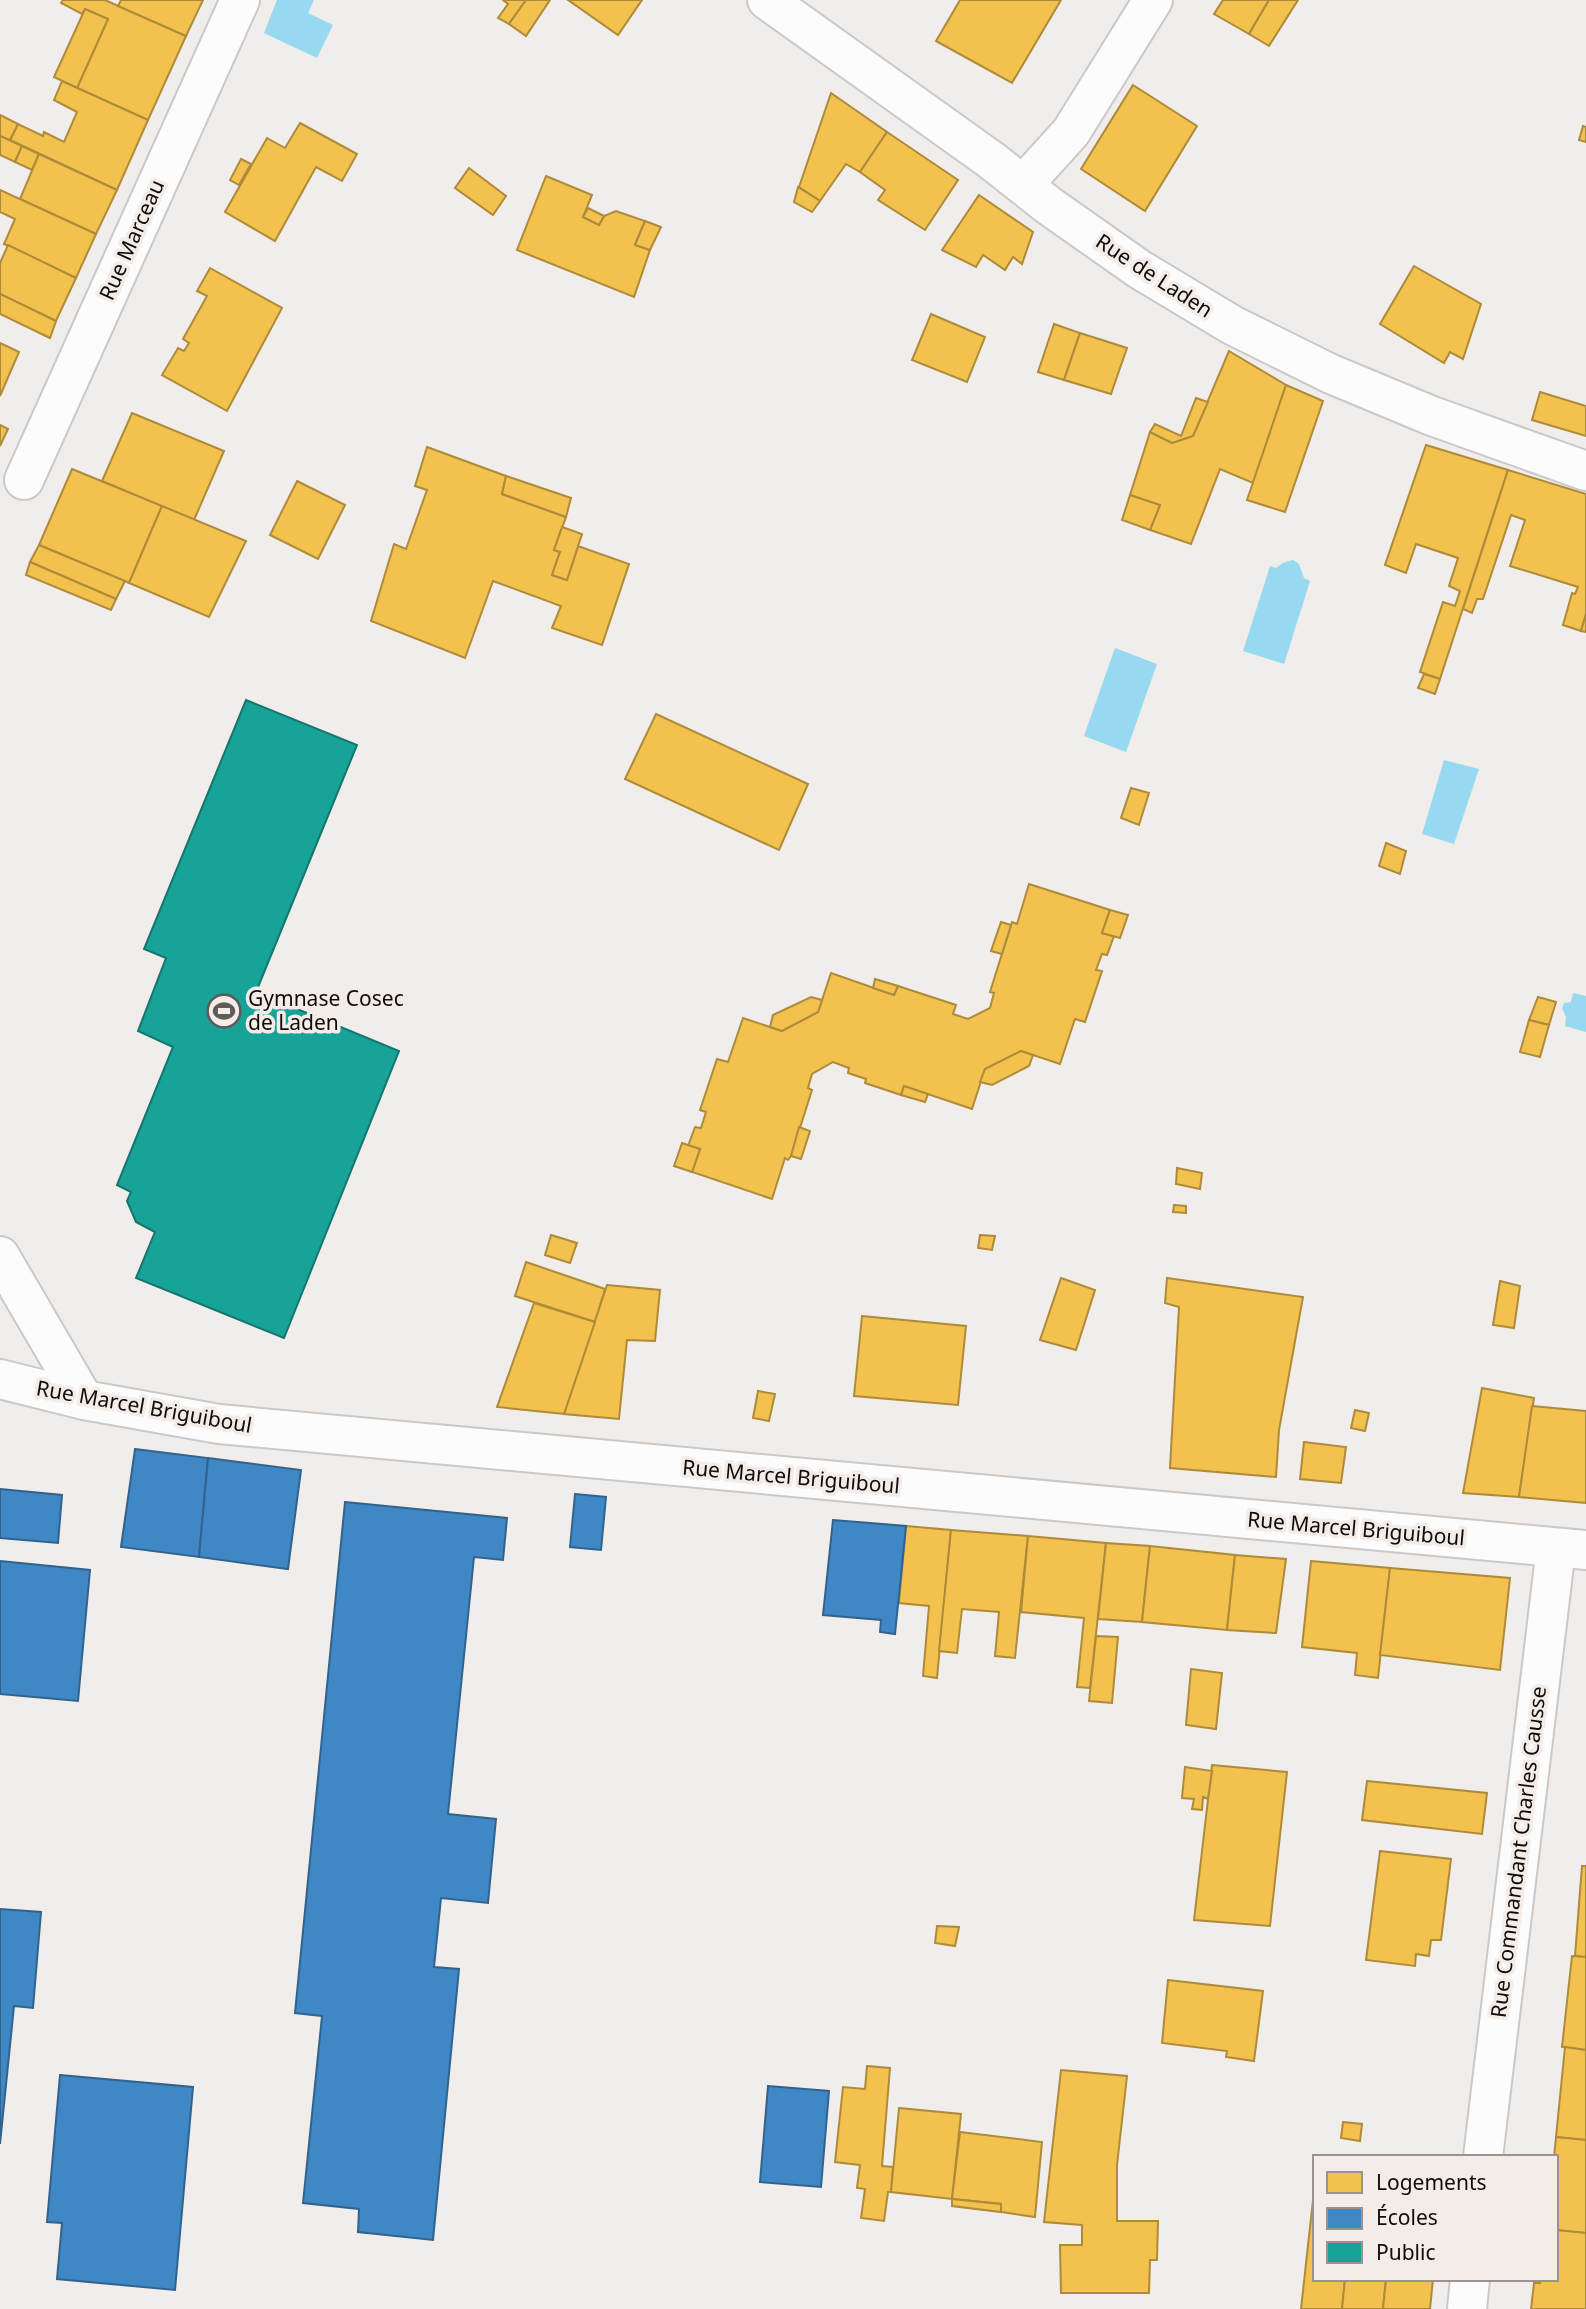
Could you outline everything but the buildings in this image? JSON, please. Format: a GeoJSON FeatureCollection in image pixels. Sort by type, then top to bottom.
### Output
{"type":"FeatureCollection","features":[{"type":"Feature","properties":{"kind":"street","name":"Rue Marceau"},"geometry":{"type":"LineString","coordinates":[[24,480],[240,0]]}},
{"type":"Feature","properties":{"kind":"street","name":"Rue de Laden"},"geometry":{"type":"LineString","coordinates":[[767,0],[1139,269],[1232,325],[1331,374],[1432,416],[1586,471]]}},
{"type":"Feature","properties":{"kind":"street"},"geometry":{"type":"LineString","coordinates":[[1023,185],[1071,132],[1153,0]]}},
{"type":"Feature","properties":{"kind":"street"},"geometry":{"type":"LineString","coordinates":[[0,1256],[84,1400]]}},
{"type":"Feature","properties":{"kind":"street","name":"Rue Marcel Briguiboul"},"geometry":{"type":"LineString","coordinates":[[0,1379],[84,1400],[219,1424],[1571,1549]]}},
{"type":"Feature","properties":{"kind":"street","name":"Rue Commandant Charles Causse"},"geometry":{"type":"LineString","coordinates":[[1483,2155],[1571,1549]]}},
{"type":"Feature","properties":{"kind":"street"},"geometry":{"type":"LineString","coordinates":[[1467,2309],[1470,2281]]}},
{"type":"Feature","properties":{"kind":"water"},"geometry":{"type":"Polygon","coordinates":[[[277,0],[314,0],[308,13],[333,25],[317,58],[264,33],[277,0]]]}},
{"type":"Feature","properties":{"kind":"water"},"geometry":{"type":"Polygon","coordinates":[[[1293,560],[1299,564],[1304,578],[1310,581],[1284,664],[1243,651],[1270,566],[1276,568],[1293,560]]]}},
{"type":"Feature","properties":{"kind":"water"},"geometry":{"type":"Polygon","coordinates":[[[1115,648],[1157,664],[1126,752],[1084,736],[1115,648]]]}},
{"type":"Feature","properties":{"kind":"water"},"geometry":{"type":"Polygon","coordinates":[[[1444,760],[1479,769],[1454,844],[1422,834],[1444,760]]]}},
{"type":"Feature","properties":{"kind":"water"},"geometry":{"type":"Polygon","coordinates":[[[1573,993],[1586,996],[1586,1032],[1565,1026],[1566,1017],[1562,1008],[1564,1003],[1571,1002],[1573,993]]]}},
{"type":"Feature","properties":{"kind":"place","name":"Gymnase Cosec de Laden"},"geometry":{"type":"Point","coordinates":[224,1011]}}]}
